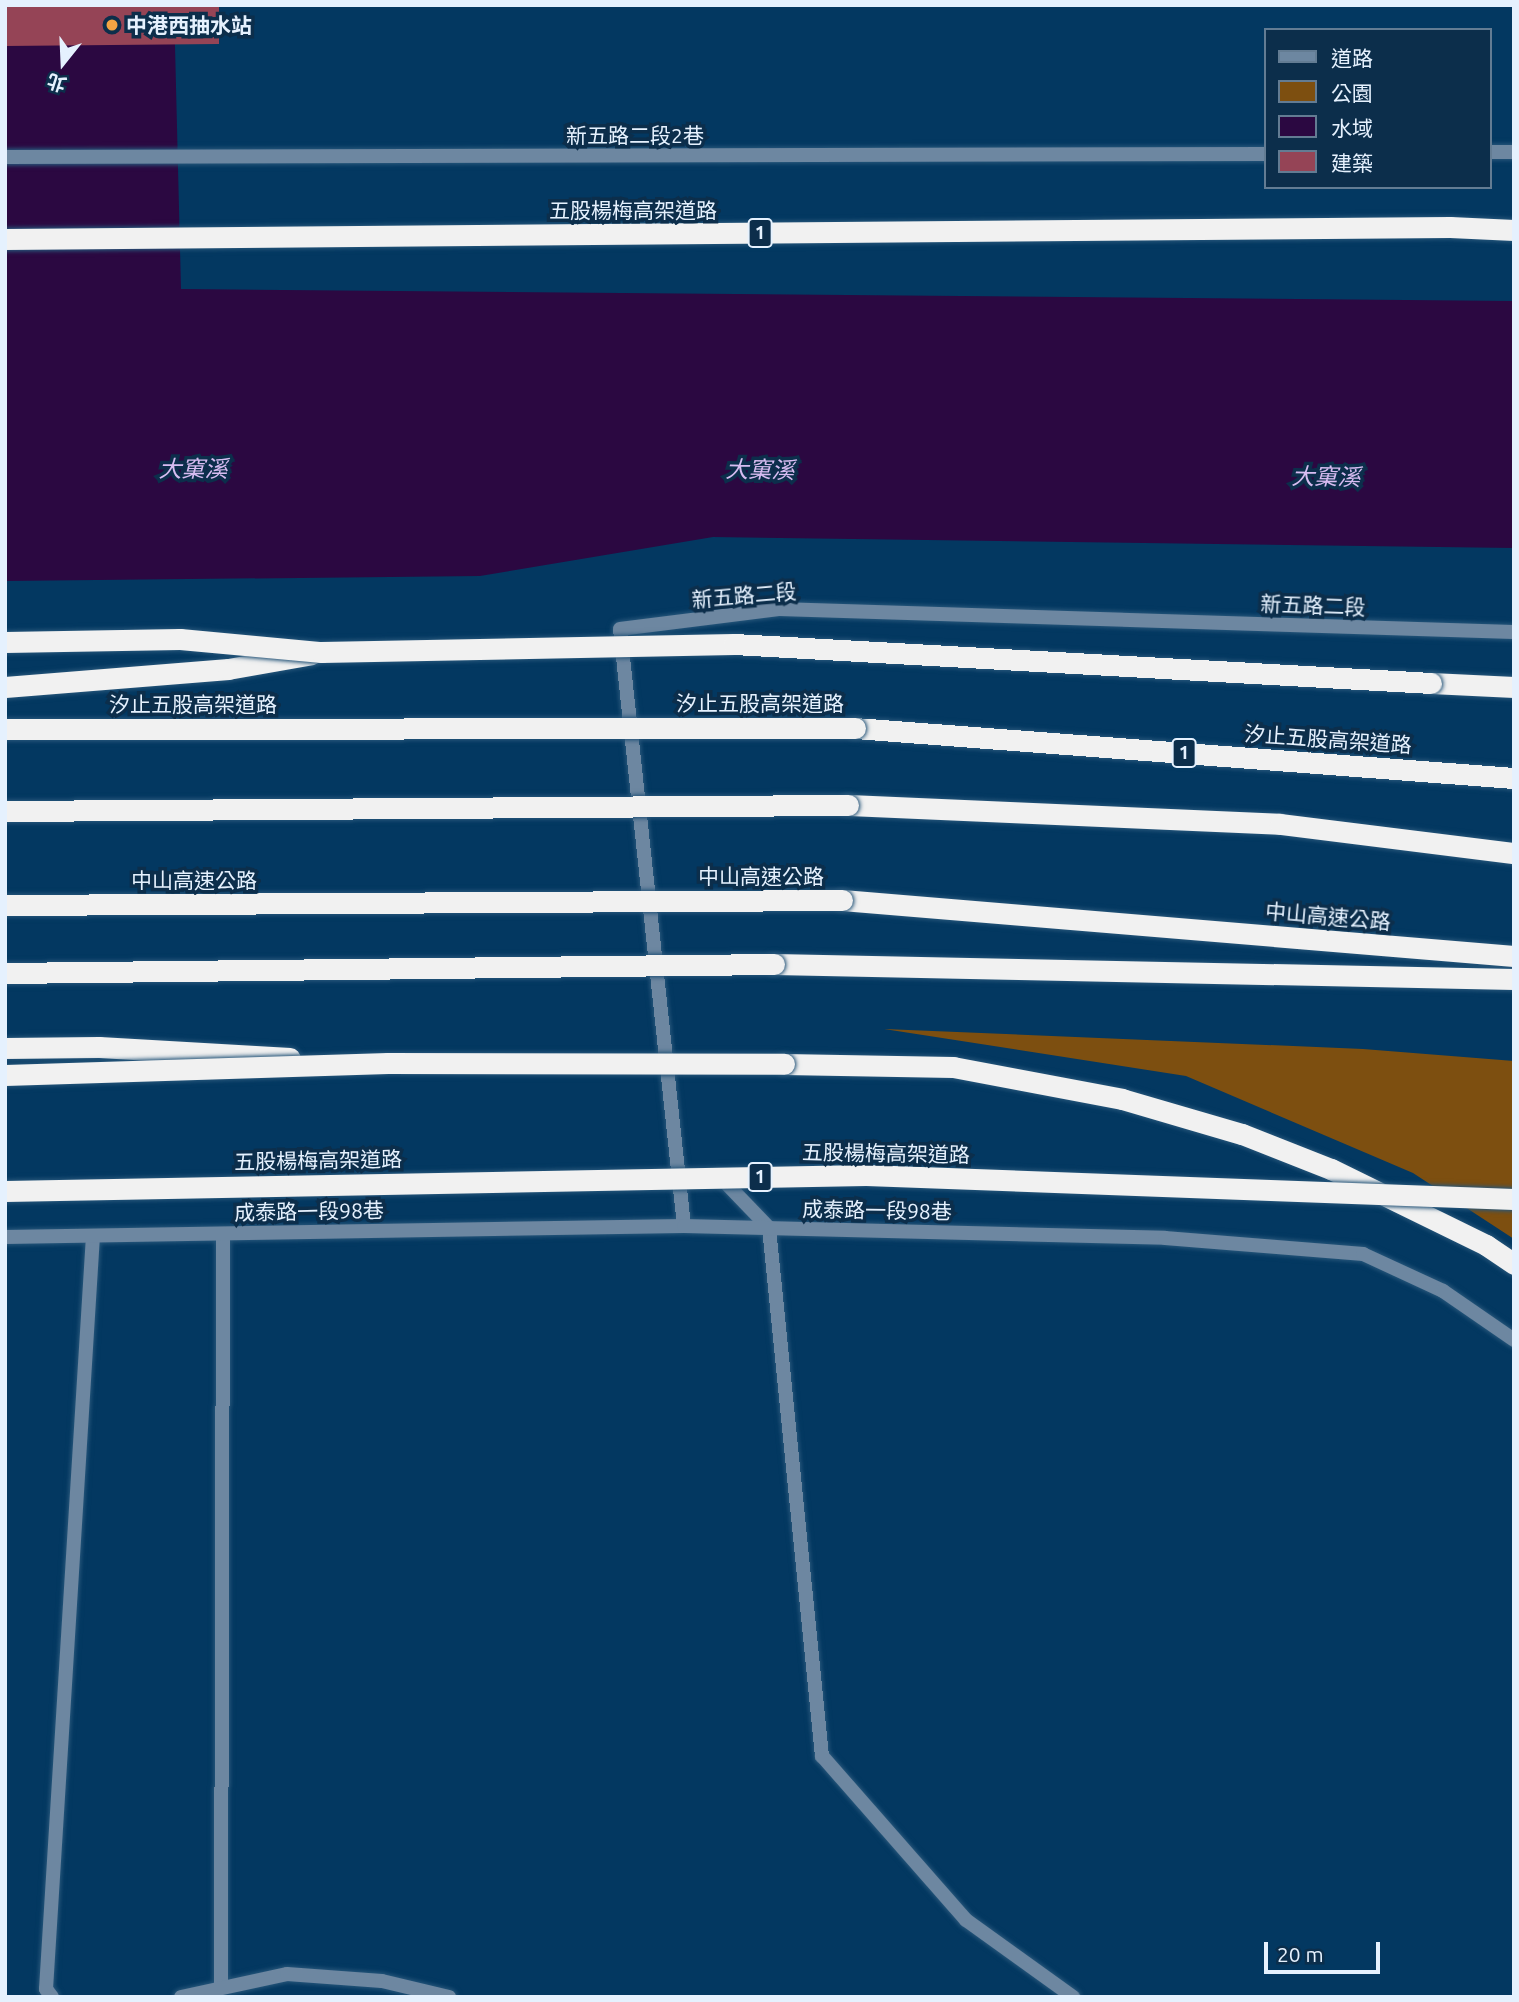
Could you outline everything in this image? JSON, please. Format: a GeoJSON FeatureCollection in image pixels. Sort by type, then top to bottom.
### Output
{"type":"FeatureCollection","features":[{"type":"Feature","properties":{"kind":"highway","name":"五股楊梅高架道路"},"geometry":{"type":"LineString","coordinates":[[5,239],[1436,227],[1514,230]]}},
{"type":"Feature","properties":{"kind":"highway"},"geometry":{"type":"LineString","coordinates":[[5,642],[180,639],[321,652],[734,644],[1514,687]]}},
{"type":"Feature","properties":{"kind":"highway"},"geometry":{"type":"LineString","coordinates":[[5,687],[228,669],[321,652]]}},
{"type":"Feature","properties":{"kind":"highway","name":"汐止五股高架道路"},"geometry":{"type":"LineString","coordinates":[[5,729],[855,728],[1514,778]]}},
{"type":"Feature","properties":{"kind":"highway"},"geometry":{"type":"LineString","coordinates":[[5,811],[848,805],[1280,824],[1514,853]]}},
{"type":"Feature","properties":{"kind":"highway","name":"中山高速公路"},"geometry":{"type":"LineString","coordinates":[[5,905],[842,900],[1514,956]]}},
{"type":"Feature","properties":{"kind":"highway"},"geometry":{"type":"LineString","coordinates":[[5,973],[774,964],[1514,979]]}},
{"type":"Feature","properties":{"kind":"highway"},"geometry":{"type":"LineString","coordinates":[[5,1048],[99,1047],[387,1063]]}},
{"type":"Feature","properties":{"kind":"highway"},"geometry":{"type":"LineString","coordinates":[[5,1075],[387,1063],[784,1063],[953,1067],[1122,1099],[1242,1134],[1331,1169],[1486,1245],[1514,1264]]}},
{"type":"Feature","properties":{"kind":"highway","name":"五股楊梅高架道路"},"geometry":{"type":"LineString","coordinates":[[5,1191],[866,1175],[1514,1199]]}},
{"type":"Feature","properties":{"kind":"street"},"geometry":{"type":"LineString","coordinates":[[1491,152],[1514,152]]}},
{"type":"Feature","properties":{"kind":"street","name":"新五路二段2巷"},"geometry":{"type":"LineString","coordinates":[[5,157],[1264,154]]}},
{"type":"Feature","properties":{"kind":"street","name":"新五路二段"},"geometry":{"type":"LineString","coordinates":[[684,1226],[620,629],[779,609],[1514,632]]}},
{"type":"Feature","properties":{"kind":"street"},"geometry":{"type":"LineString","coordinates":[[720,1178],[769,1228],[822,1756],[966,1920],[1073,1997]]}},
{"type":"Feature","properties":{"kind":"street","name":"成泰路一段98巷"},"geometry":{"type":"LineString","coordinates":[[5,1237],[684,1226],[1165,1238],[1363,1254],[1443,1291],[1514,1340]]}},
{"type":"Feature","properties":{"kind":"street"},"geometry":{"type":"LineString","coordinates":[[221,1987],[223,1234]]}},
{"type":"Feature","properties":{"kind":"street"},"geometry":{"type":"LineString","coordinates":[[52,1997],[46,1989],[93,1236]]}},
{"type":"Feature","properties":{"kind":"street"},"geometry":{"type":"LineString","coordinates":[[181,1997],[287,1974],[382,1981],[449,1997]]}},
{"type":"Feature","properties":{"kind":"green space"},"geometry":{"type":"Polygon","coordinates":[[[884,1029],[1363,1049],[1514,1061],[1514,1239],[1413,1173],[1186,1076],[884,1029]]]}},
{"type":"Feature","properties":{"kind":"water","name":"大窠溪"},"geometry":{"type":"Polygon","coordinates":[[[5,5],[174,5],[181,289],[1514,301],[1514,548],[713,537],[480,576],[5,581],[5,5]]]}},
{"type":"Feature","properties":{"kind":"building","name":"中港西抽水站"},"geometry":{"type":"Polygon","coordinates":[[[5,5],[219,5],[219,44],[5,46],[5,5]]]}},
{"type":"Feature","properties":{"kind":"place","name":"中港西抽水站"},"geometry":{"type":"Point","coordinates":[112,25]}}]}
